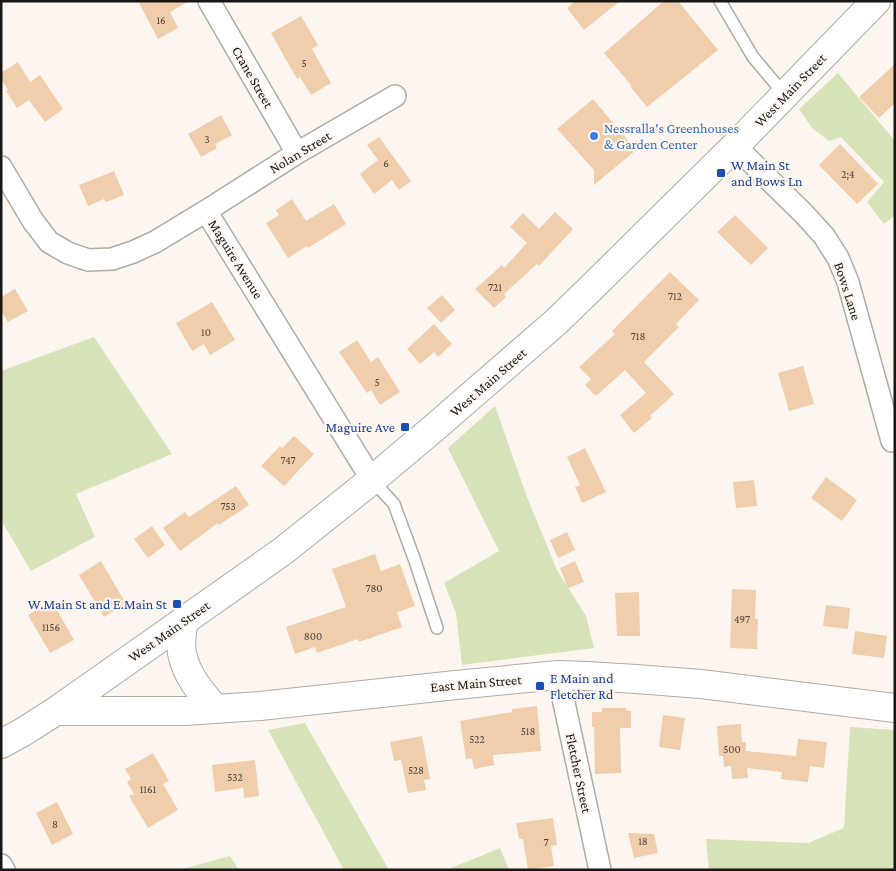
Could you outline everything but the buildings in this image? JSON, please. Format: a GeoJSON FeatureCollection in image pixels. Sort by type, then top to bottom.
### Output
{"type":"FeatureCollection","features":[{"type":"Feature","properties":{"kind":"main road","name":"West Main Street"},"geometry":{"type":"LineString","coordinates":[[1,744],[24,732],[56,711],[283,551],[448,416],[556,322],[735,146],[876,1]]}},
{"type":"Feature","properties":{"kind":"main road"},"geometry":{"type":"LineString","coordinates":[[184,621],[181,638],[185,665],[191,679],[216,709]]}},
{"type":"Feature","properties":{"kind":"main road","name":"East Main Street"},"geometry":{"type":"LineString","coordinates":[[56,711],[154,712],[260,706],[456,684],[558,675],[701,684],[895,708]]}},
{"type":"Feature","properties":{"kind":"street","name":"Crane Street"},"geometry":{"type":"LineString","coordinates":[[209,1],[297,153]]}},
{"type":"Feature","properties":{"kind":"street","name":"Nolan Street"},"geometry":{"type":"LineString","coordinates":[[206,211],[297,153],[395,96]]}},
{"type":"Feature","properties":{"kind":"street","name":"Bows Lane"},"geometry":{"type":"LineString","coordinates":[[735,146],[824,236],[838,258],[848,282],[892,441]]}},
{"type":"Feature","properties":{"kind":"street","name":"Maguire Avenue"},"geometry":{"type":"LineString","coordinates":[[1,167],[33,221],[49,242],[68,253],[88,260],[112,259],[132,252],[155,242],[206,211],[372,480]]}},
{"type":"Feature","properties":{"kind":"street","name":"Fletcher Street"},"geometry":{"type":"LineString","coordinates":[[558,675],[600,870]]}},
{"type":"Feature","properties":{"kind":"street"},"geometry":{"type":"LineString","coordinates":[[1,865],[4,870]]}},
{"type":"Feature","properties":{"kind":"lane"},"geometry":{"type":"LineString","coordinates":[[720,1],[753,58],[785,95]]}},
{"type":"Feature","properties":{"kind":"lane"},"geometry":{"type":"LineString","coordinates":[[372,480],[394,504],[437,628]]}},
{"type":"Feature","properties":{"kind":"green space"},"geometry":{"type":"Polygon","coordinates":[[[838,73],[895,141],[895,215],[884,224],[867,202],[884,182],[841,137],[829,141],[812,128],[799,109],[838,73]]]}},
{"type":"Feature","properties":{"kind":"green space"},"geometry":{"type":"Polygon","coordinates":[[[94,337],[172,454],[76,494],[95,537],[31,571],[1,520],[1,371],[94,337]]]}},
{"type":"Feature","properties":{"kind":"green space"},"geometry":{"type":"Polygon","coordinates":[[[495,406],[527,497],[557,570],[586,616],[594,648],[462,665],[456,613],[444,583],[499,551],[448,448],[495,406]]]}},
{"type":"Feature","properties":{"kind":"green space"},"geometry":{"type":"Polygon","coordinates":[[[305,723],[389,870],[344,870],[268,730],[305,723]]]}},
{"type":"Feature","properties":{"kind":"green space"},"geometry":{"type":"Polygon","coordinates":[[[850,727],[895,730],[895,870],[709,870],[706,839],[808,843],[844,828],[850,727]]]}},
{"type":"Feature","properties":{"kind":"green space"},"geometry":{"type":"Polygon","coordinates":[[[500,848],[509,870],[451,870],[451,868],[500,848]]]}},
{"type":"Feature","properties":{"kind":"green space"},"geometry":{"type":"Polygon","coordinates":[[[230,856],[239,870],[179,870],[230,856]]]}},
{"type":"Feature","properties":{"kind":"place","name":"Nessralla's Greenhouses & Garden Center"},"geometry":{"type":"Point","coordinates":[594,136]}},
{"type":"Feature","properties":{"kind":"place","name":"W Main St and Bows Ln"},"geometry":{"type":"Point","coordinates":[721,173]}},
{"type":"Feature","properties":{"kind":"place","name":"Maguire Ave"},"geometry":{"type":"Point","coordinates":[405,427]}},
{"type":"Feature","properties":{"kind":"place","name":"W.Main St and E.Main St"},"geometry":{"type":"Point","coordinates":[177,604]}},
{"type":"Feature","properties":{"kind":"place","name":"E Main and Fletcher Rd"},"geometry":{"type":"Point","coordinates":[540,686]}}]}
